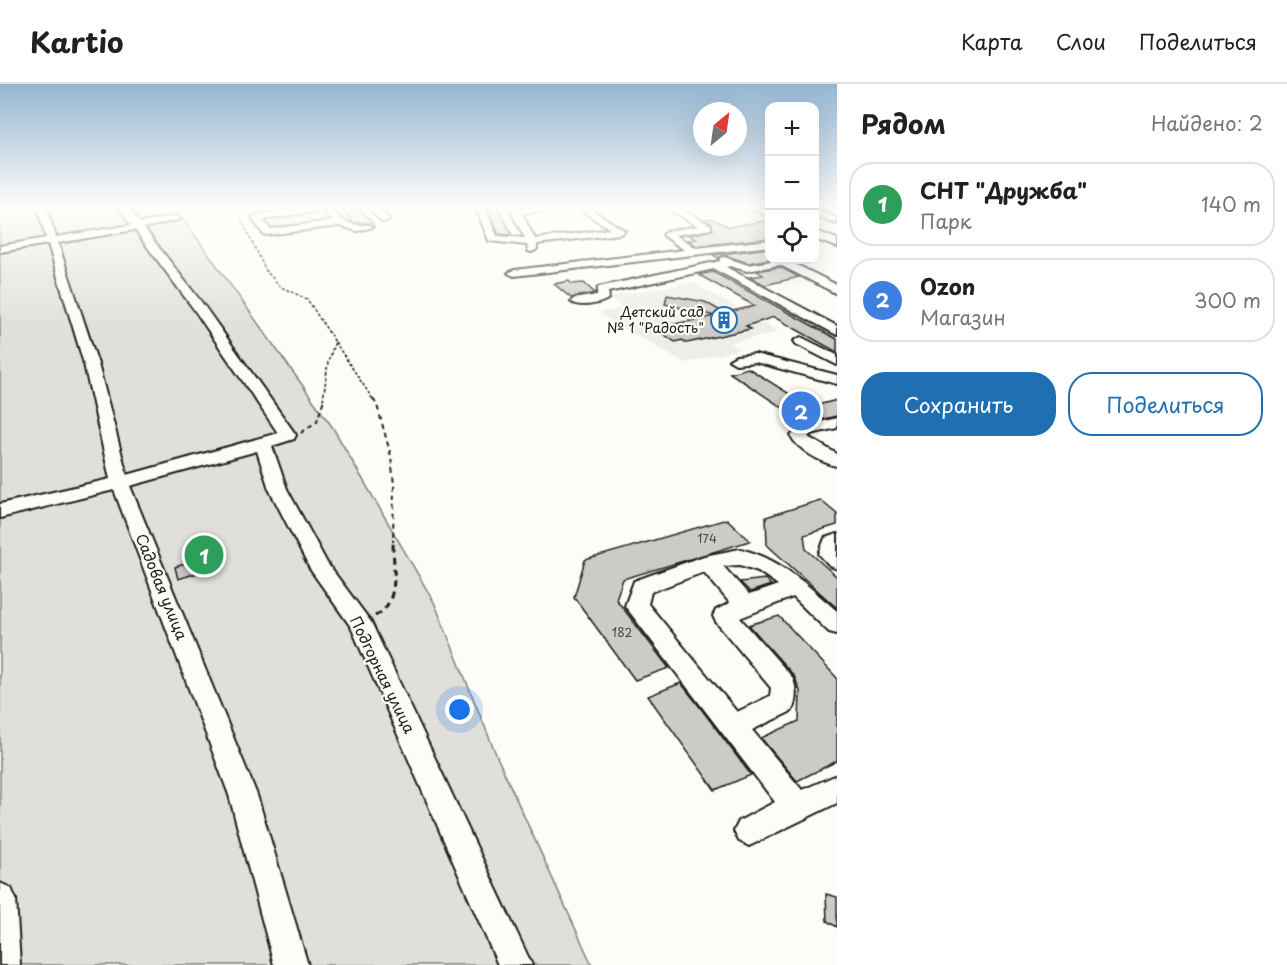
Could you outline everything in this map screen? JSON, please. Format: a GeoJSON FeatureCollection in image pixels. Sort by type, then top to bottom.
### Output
{"type":"FeatureCollection","features":[{"type":"Feature","properties":{"kind":"street","name":"Садовая улица"},"geometry":{"type":"LineString","coordinates":[[53,247],[91,364],[120,483],[243,795],[291,965]]}},
{"type":"Feature","properties":{"kind":"street"},"geometry":{"type":"LineString","coordinates":[[0,511],[120,483],[288,435],[198,306],[153,247]]}},
{"type":"Feature","properties":{"kind":"street"},"geometry":{"type":"LineString","coordinates":[[530,247],[555,267]]}},
{"type":"Feature","properties":{"kind":"street"},"geometry":{"type":"LineString","coordinates":[[687,247],[693,251]]}},
{"type":"Feature","properties":{"kind":"street"},"geometry":{"type":"LineString","coordinates":[[514,273],[739,247]]}},
{"type":"Feature","properties":{"kind":"street"},"geometry":{"type":"LineString","coordinates":[[709,251],[723,265],[837,331]]}},
{"type":"Feature","properties":{"kind":"street"},"geometry":{"type":"LineString","coordinates":[[576,302],[603,298],[602,290],[723,265],[747,268],[770,264]]}},
{"type":"Feature","properties":{"kind":"street"},"geometry":{"type":"LineString","coordinates":[[792,264],[837,290]]}},
{"type":"Feature","properties":{"kind":"street"},"geometry":{"type":"LineString","coordinates":[[659,279],[672,286]]}},
{"type":"Feature","properties":{"kind":"street"},"geometry":{"type":"LineString","coordinates":[[801,341],[837,361]]}},
{"type":"Feature","properties":{"kind":"street"},"geometry":{"type":"LineString","coordinates":[[736,360],[754,358],[837,380]]}},
{"type":"Feature","properties":{"kind":"street"},"geometry":{"type":"LineString","coordinates":[[836,461],[801,440],[799,436],[805,430],[837,423]]}},
{"type":"Feature","properties":{"kind":"street","name":"Подгорная улица"},"geometry":{"type":"LineString","coordinates":[[263,444],[279,489],[320,569],[360,622],[515,965]]}},
{"type":"Feature","properties":{"kind":"street"},"geometry":{"type":"LineString","coordinates":[[837,541],[832,543],[829,554],[837,561]]}},
{"type":"Feature","properties":{"kind":"street"},"geometry":{"type":"LineString","coordinates":[[797,807],[636,606],[642,587],[708,563],[740,557],[765,564],[837,625]]}},
{"type":"Feature","properties":{"kind":"street"},"geometry":{"type":"LineString","coordinates":[[708,563],[745,605]]}},
{"type":"Feature","properties":{"kind":"street"},"geometry":{"type":"LineString","coordinates":[[733,726],[783,703],[783,684],[724,616],[745,605],[795,588]]}},
{"type":"Feature","properties":{"kind":"street"},"geometry":{"type":"LineString","coordinates":[[749,831],[837,789]]}},
{"type":"Feature","properties":{"kind":"street"},"geometry":{"type":"LineString","coordinates":[[0,899],[3,965]]}},
{"type":"Feature","properties":{"kind":"path"},"geometry":{"type":"LineString","coordinates":[[255,247],[266,271],[281,287],[307,299],[327,333],[377,405],[391,456],[394,485],[393,594],[385,611],[360,622]]}},
{"type":"Feature","properties":{"kind":"path"},"geometry":{"type":"LineString","coordinates":[[288,435],[310,429],[324,404],[327,365],[335,342]]}},
{"type":"Feature","properties":{"kind":"shaded area"},"geometry":{"type":"Polygon","coordinates":[[[0,247],[203,247],[333,428],[434,602],[498,759],[592,965],[0,965],[0,247]]]}},
{"type":"Feature","properties":{"kind":"shaded area"},"geometry":{"type":"Polygon","coordinates":[[[692,282],[778,332],[730,343],[740,349],[685,363],[598,313],[624,308],[611,299],[614,296],[692,282]]]}},
{"type":"Feature","properties":{"kind":"building"},"geometry":{"type":"Polygon","coordinates":[[[765,249],[765,260],[748,263],[725,255],[718,258],[713,255],[765,249]]]}},
{"type":"Feature","properties":{"kind":"building"},"geometry":{"type":"Polygon","coordinates":[[[780,267],[799,277],[765,285],[750,277],[763,275],[757,271],[780,267]]]}},
{"type":"Feature","properties":{"kind":"building"},"geometry":{"type":"Polygon","coordinates":[[[713,272],[837,339],[837,352],[774,317],[746,326],[751,329],[687,343],[682,340],[675,342],[655,328],[715,316],[665,304],[667,295],[705,302],[724,313],[755,306],[699,275],[713,272]]]}},
{"type":"Feature","properties":{"kind":"building"},"geometry":{"type":"Polygon","coordinates":[[[569,281],[572,284],[584,283],[595,293],[571,298],[554,284],[569,281]]]}},
{"type":"Feature","properties":{"kind":"building"},"geometry":{"type":"Polygon","coordinates":[[[748,368],[810,407],[837,400],[837,416],[810,422],[801,420],[730,373],[748,368]]]}},
{"type":"Feature","properties":{"kind":"building"},"geometry":{"type":"Polygon","coordinates":[[[820,500],[837,514],[837,525],[804,535],[806,549],[837,577],[837,608],[767,545],[766,517],[820,500]]]}},
{"type":"Feature","properties":{"kind":"building"},"geometry":{"type":"Polygon","coordinates":[[[727,519],[750,541],[623,579],[616,599],[669,668],[635,680],[574,597],[585,560],[727,519]]]}},
{"type":"Feature","properties":{"kind":"building"},"geometry":{"type":"Polygon","coordinates":[[[203,558],[207,570],[178,579],[175,567],[203,558]]]}},
{"type":"Feature","properties":{"kind":"building"},"geometry":{"type":"Polygon","coordinates":[[[765,579],[771,585],[750,592],[740,582],[765,579]]]}},
{"type":"Feature","properties":{"kind":"building"},"geometry":{"type":"Polygon","coordinates":[[[779,616],[837,678],[837,761],[797,781],[761,738],[799,721],[800,691],[794,676],[749,625],[779,616]]]}},
{"type":"Feature","properties":{"kind":"building"},"geometry":{"type":"Polygon","coordinates":[[[681,683],[751,775],[715,790],[648,696],[681,683]]]}},
{"type":"Feature","properties":{"kind":"building"},"geometry":{"type":"Polygon","coordinates":[[[826,894],[837,897],[837,927],[827,921],[826,894]]]}},
{"type":"Feature","properties":{"kind":"place","name":"Детский сад № 1 \"Радость\""},"geometry":{"type":"Point","coordinates":[724,320]}},
{"type":"Feature","properties":{"kind":"place","name":"Ozon"},"geometry":{"type":"Point","coordinates":[801,411]}},
{"type":"Feature","properties":{"kind":"place","name":"СНТ \"Дружба\""},"geometry":{"type":"Point","coordinates":[204,555]}}]}
